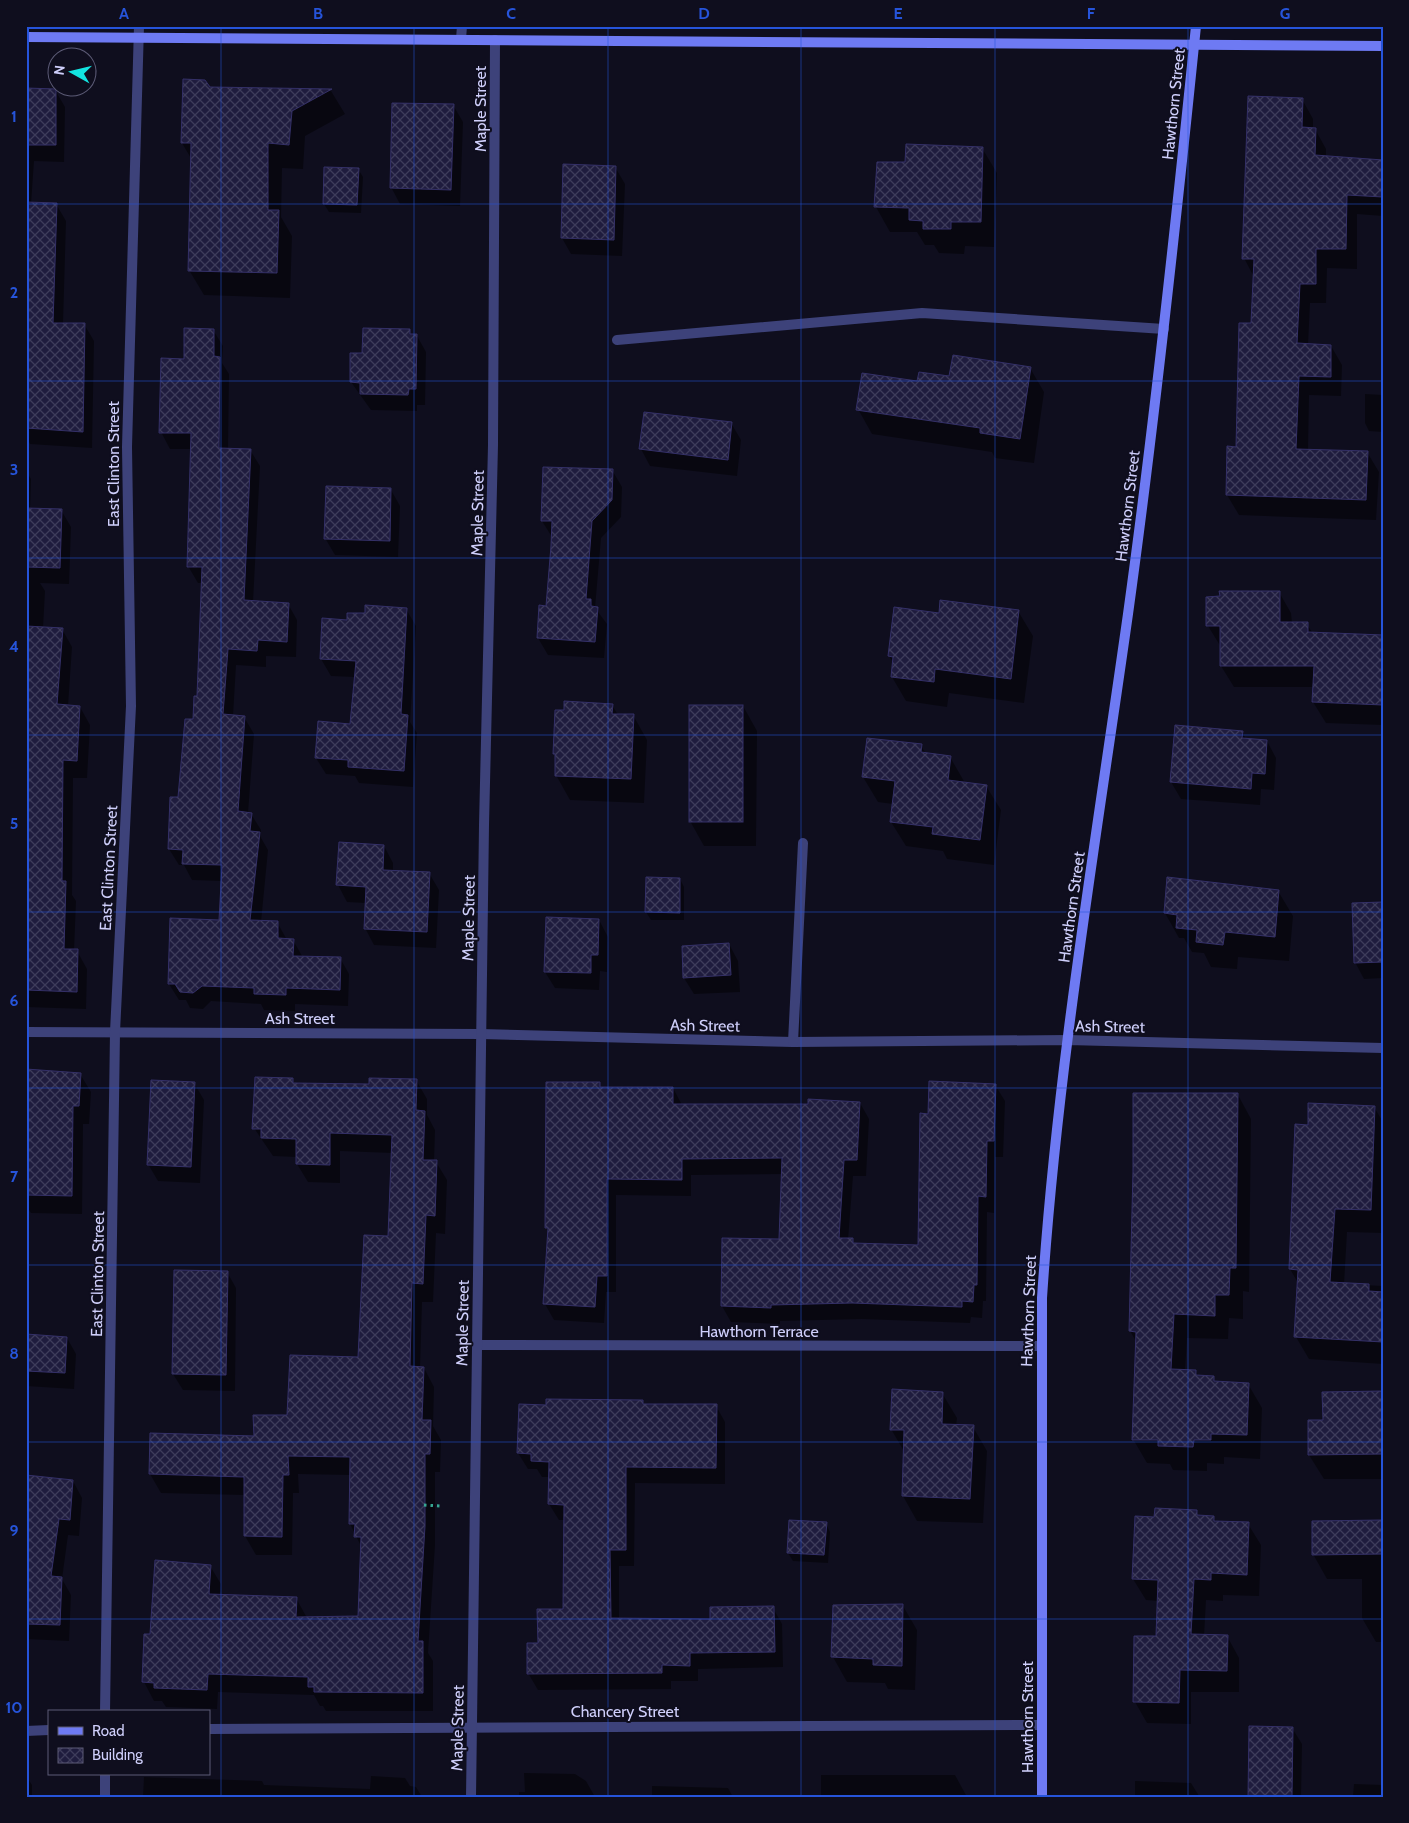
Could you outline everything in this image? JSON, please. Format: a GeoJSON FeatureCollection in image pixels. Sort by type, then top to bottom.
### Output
{"type":"FeatureCollection","features":[{"type":"Feature","properties":{"kind":"main road","name":"Hawthorn Street"},"geometry":{"type":"LineString","coordinates":[[1042,1797],[1042,1346],[1046,1240],[1068,1040],[1138,540],[1164,329],[1196,26]]}},
{"type":"Feature","properties":{"kind":"main road"},"geometry":{"type":"LineString","coordinates":[[26,37],[1383,46]]}},
{"type":"Feature","properties":{"kind":"street","name":"East Clinton Street"},"geometry":{"type":"LineString","coordinates":[[105,1710],[115,1032],[131,706],[127,447],[139,26]]}},
{"type":"Feature","properties":{"kind":"street"},"geometry":{"type":"LineString","coordinates":[[461,39],[462,26]]}},
{"type":"Feature","properties":{"kind":"street","name":"Maple Street"},"geometry":{"type":"LineString","coordinates":[[471,1797],[481,1034],[493,445],[495,40]]}},
{"type":"Feature","properties":{"kind":"street"},"geometry":{"type":"LineString","coordinates":[[617,340],[922,313],[1164,329]]}},
{"type":"Feature","properties":{"kind":"street"},"geometry":{"type":"LineString","coordinates":[[794,1042],[803,843]]}},
{"type":"Feature","properties":{"kind":"street","name":"Ash Street"},"geometry":{"type":"LineString","coordinates":[[26,1032],[481,1034],[794,1042],[1068,1040],[1383,1048]]}},
{"type":"Feature","properties":{"kind":"street","name":"Hawthorn Terrace"},"geometry":{"type":"LineString","coordinates":[[477,1345],[1042,1346]]}},
{"type":"Feature","properties":{"kind":"street","name":"Chancery Street"},"geometry":{"type":"LineString","coordinates":[[210,1729],[1042,1724]]}},
{"type":"Feature","properties":{"kind":"street"},"geometry":{"type":"LineString","coordinates":[[26,1731],[48,1730]]}},
{"type":"Feature","properties":{"kind":"street"},"geometry":{"type":"LineString","coordinates":[[105,1776],[105,1797]]}},
{"type":"Feature","properties":{"kind":"path"},"geometry":{"type":"LineString","coordinates":[[424,1506],[440,1506]]}},
{"type":"Feature","properties":{"kind":"building"},"geometry":{"type":"Polygon","coordinates":[[[183,79],[205,80],[210,87],[332,89],[292,111],[289,145],[268,143],[268,210],[279,210],[277,273],[188,271],[191,143],[181,143],[183,79]]]}},
{"type":"Feature","properties":{"kind":"building"},"geometry":{"type":"Polygon","coordinates":[[[26,88],[48,89],[48,98],[56,98],[56,145],[26,145],[26,88]]]}},
{"type":"Feature","properties":{"kind":"building"},"geometry":{"type":"Polygon","coordinates":[[[1248,96],[1303,98],[1302,127],[1316,128],[1315,155],[1383,160],[1383,197],[1347,195],[1346,249],[1316,249],[1316,284],[1300,284],[1297,343],[1331,345],[1331,377],[1299,376],[1296,449],[1368,451],[1366,500],[1226,495],[1227,446],[1236,447],[1239,323],[1251,323],[1254,259],[1242,259],[1248,96]]]}},
{"type":"Feature","properties":{"kind":"building"},"geometry":{"type":"Polygon","coordinates":[[[392,103],[454,104],[451,190],[390,188],[392,103]]]}},
{"type":"Feature","properties":{"kind":"building"},"geometry":{"type":"Polygon","coordinates":[[[906,144],[983,147],[981,222],[951,222],[951,229],[923,229],[923,221],[909,220],[909,208],[874,207],[877,162],[905,162],[906,144]]]}},
{"type":"Feature","properties":{"kind":"building"},"geometry":{"type":"Polygon","coordinates":[[[563,164],[616,166],[614,240],[561,238],[563,164]]]}},
{"type":"Feature","properties":{"kind":"building"},"geometry":{"type":"Polygon","coordinates":[[[324,167],[359,168],[357,205],[323,204],[324,167]]]}},
{"type":"Feature","properties":{"kind":"building"},"geometry":{"type":"Polygon","coordinates":[[[26,202],[57,203],[53,323],[85,323],[83,432],[26,428],[26,202]]]}},
{"type":"Feature","properties":{"kind":"building"},"geometry":{"type":"Polygon","coordinates":[[[184,328],[214,329],[214,356],[220,357],[219,448],[251,449],[244,600],[289,603],[287,642],[258,640],[257,651],[228,649],[223,714],[245,716],[238,811],[252,813],[250,831],[260,832],[250,920],[278,921],[278,938],[294,939],[293,956],[341,957],[340,990],[286,988],[286,995],[254,994],[254,988],[202,986],[193,993],[180,992],[175,984],[168,984],[170,918],[219,920],[222,865],[182,864],[183,850],[168,849],[170,797],[178,797],[185,719],[193,719],[194,696],[197,696],[202,567],[187,567],[191,433],[159,433],[161,358],[184,359],[184,328]]]}},
{"type":"Feature","properties":{"kind":"building"},"geometry":{"type":"Polygon","coordinates":[[[363,328],[410,329],[410,334],[417,334],[416,389],[409,389],[408,395],[360,394],[360,383],[350,382],[350,353],[362,353],[363,328]]]}},
{"type":"Feature","properties":{"kind":"building"},"geometry":{"type":"Polygon","coordinates":[[[953,355],[1031,367],[1020,439],[980,433],[980,428],[856,410],[862,373],[917,381],[919,372],[949,376],[953,355]]]}},
{"type":"Feature","properties":{"kind":"building"},"geometry":{"type":"Polygon","coordinates":[[[644,412],[732,422],[728,460],[639,449],[644,412]]]}},
{"type":"Feature","properties":{"kind":"building"},"geometry":{"type":"Polygon","coordinates":[[[543,467],[613,469],[612,500],[592,521],[586,599],[591,599],[591,606],[598,607],[595,642],[537,638],[539,605],[546,606],[552,521],[541,521],[543,467]]]}},
{"type":"Feature","properties":{"kind":"building"},"geometry":{"type":"Polygon","coordinates":[[[326,486],[391,488],[390,541],[324,539],[326,486]]]}},
{"type":"Feature","properties":{"kind":"building"},"geometry":{"type":"Polygon","coordinates":[[[26,508],[62,509],[60,568],[26,567],[26,508]]]}},
{"type":"Feature","properties":{"kind":"building"},"geometry":{"type":"Polygon","coordinates":[[[1219,591],[1280,591],[1280,622],[1308,622],[1308,632],[1383,635],[1383,705],[1312,702],[1314,666],[1220,666],[1220,626],[1206,626],[1206,597],[1220,596],[1219,591]]]}},
{"type":"Feature","properties":{"kind":"building"},"geometry":{"type":"Polygon","coordinates":[[[940,600],[1019,610],[1011,679],[935,669],[934,682],[891,677],[893,657],[888,656],[894,607],[939,613],[940,600]]]}},
{"type":"Feature","properties":{"kind":"building"},"geometry":{"type":"Polygon","coordinates":[[[365,605],[407,608],[401,714],[408,715],[404,771],[348,767],[348,760],[315,758],[318,721],[350,724],[356,661],[320,659],[322,618],[347,620],[347,613],[365,613],[365,605]]]}},
{"type":"Feature","properties":{"kind":"building"},"geometry":{"type":"Polygon","coordinates":[[[26,626],[63,628],[57,704],[80,706],[77,761],[63,760],[62,881],[66,881],[64,949],[78,949],[77,992],[26,990],[26,626]]]}},
{"type":"Feature","properties":{"kind":"building"},"geometry":{"type":"Polygon","coordinates":[[[564,701],[613,704],[612,714],[634,714],[631,779],[555,776],[555,754],[553,754],[555,710],[564,710],[564,701]]]}},
{"type":"Feature","properties":{"kind":"building"},"geometry":{"type":"Polygon","coordinates":[[[689,705],[743,705],[743,822],[689,822],[689,705]]]}},
{"type":"Feature","properties":{"kind":"building"},"geometry":{"type":"Polygon","coordinates":[[[1175,725],[1243,731],[1242,738],[1267,740],[1265,774],[1252,773],[1251,789],[1170,782],[1175,725]]]}},
{"type":"Feature","properties":{"kind":"building"},"geometry":{"type":"Polygon","coordinates":[[[867,738],[922,744],[921,752],[951,756],[948,780],[987,785],[980,840],[932,834],[933,827],[890,822],[895,781],[862,777],[867,738]]]}},
{"type":"Feature","properties":{"kind":"building"},"geometry":{"type":"Polygon","coordinates":[[[339,842],[384,845],[383,870],[430,872],[427,932],[364,929],[366,887],[336,885],[339,842]]]}},
{"type":"Feature","properties":{"kind":"building"},"geometry":{"type":"Polygon","coordinates":[[[646,877],[680,878],[680,913],[645,912],[646,877]]]}},
{"type":"Feature","properties":{"kind":"building"},"geometry":{"type":"Polygon","coordinates":[[[1167,877],[1279,890],[1275,937],[1225,932],[1223,945],[1196,942],[1197,930],[1176,928],[1177,915],[1164,913],[1167,877]]]}},
{"type":"Feature","properties":{"kind":"building"},"geometry":{"type":"Polygon","coordinates":[[[1383,902],[1383,962],[1354,963],[1352,903],[1383,902]]]}},
{"type":"Feature","properties":{"kind":"building"},"geometry":{"type":"Polygon","coordinates":[[[546,917],[599,919],[598,955],[591,955],[591,973],[544,972],[546,917]]]}},
{"type":"Feature","properties":{"kind":"building"},"geometry":{"type":"Polygon","coordinates":[[[729,943],[731,975],[683,978],[682,946],[729,943]]]}},
{"type":"Feature","properties":{"kind":"building"},"geometry":{"type":"Polygon","coordinates":[[[26,1069],[81,1073],[79,1106],[73,1106],[72,1196],[26,1195],[26,1069]]]}},
{"type":"Feature","properties":{"kind":"building"},"geometry":{"type":"Polygon","coordinates":[[[255,1077],[293,1078],[293,1083],[369,1084],[369,1078],[417,1079],[416,1110],[425,1111],[423,1160],[437,1160],[435,1216],[426,1215],[423,1284],[412,1283],[410,1366],[424,1367],[422,1420],[431,1420],[430,1454],[425,1454],[425,1526],[418,1641],[423,1641],[423,1693],[314,1692],[314,1687],[308,1687],[308,1677],[208,1674],[207,1690],[154,1688],[154,1683],[142,1682],[144,1634],[150,1634],[155,1560],[211,1565],[209,1594],[297,1597],[296,1617],[358,1616],[361,1537],[354,1537],[355,1524],[349,1524],[350,1457],[288,1456],[289,1475],[283,1475],[282,1537],[244,1536],[244,1477],[149,1474],[150,1433],[254,1436],[253,1415],[287,1415],[290,1355],[358,1357],[364,1235],[388,1236],[392,1135],[330,1133],[330,1165],[296,1164],[296,1139],[261,1138],[261,1129],[252,1129],[255,1077]]]}},
{"type":"Feature","properties":{"kind":"building"},"geometry":{"type":"Polygon","coordinates":[[[151,1080],[195,1082],[191,1167],[147,1165],[151,1080]]]}},
{"type":"Feature","properties":{"kind":"building"},"geometry":{"type":"Polygon","coordinates":[[[929,1081],[996,1084],[994,1141],[987,1141],[986,1197],[978,1196],[977,1285],[974,1285],[973,1302],[962,1301],[962,1307],[852,1303],[771,1305],[771,1308],[721,1306],[722,1238],[779,1239],[782,1158],[682,1159],[682,1180],[607,1179],[607,1276],[597,1276],[595,1307],[543,1304],[548,1228],[545,1228],[546,1082],[600,1082],[600,1087],[673,1087],[673,1104],[808,1104],[808,1099],[860,1102],[857,1160],[844,1160],[839,1238],[853,1238],[853,1243],[918,1245],[920,1113],[928,1114],[929,1081]]]}},
{"type":"Feature","properties":{"kind":"building"},"geometry":{"type":"Polygon","coordinates":[[[1133,1093],[1238,1093],[1236,1268],[1230,1268],[1229,1295],[1215,1295],[1215,1316],[1174,1314],[1171,1369],[1196,1370],[1196,1375],[1214,1376],[1214,1381],[1249,1383],[1247,1435],[1211,1434],[1211,1440],[1194,1440],[1193,1447],[1158,1446],[1158,1440],[1132,1440],[1136,1332],[1129,1331],[1133,1093]]]}},
{"type":"Feature","properties":{"kind":"building"},"geometry":{"type":"Polygon","coordinates":[[[1308,1103],[1375,1106],[1371,1210],[1335,1209],[1330,1282],[1369,1284],[1369,1291],[1383,1292],[1383,1342],[1294,1337],[1298,1270],[1289,1269],[1295,1124],[1308,1125],[1308,1103]]]}},
{"type":"Feature","properties":{"kind":"building"},"geometry":{"type":"Polygon","coordinates":[[[174,1270],[228,1271],[226,1375],[172,1374],[174,1270]]]}},
{"type":"Feature","properties":{"kind":"building"},"geometry":{"type":"Polygon","coordinates":[[[26,1334],[67,1337],[65,1373],[26,1371],[26,1334]]]}},
{"type":"Feature","properties":{"kind":"building"},"geometry":{"type":"Polygon","coordinates":[[[892,1389],[943,1392],[942,1424],[974,1425],[970,1499],[902,1496],[904,1430],[890,1430],[892,1389]]]}},
{"type":"Feature","properties":{"kind":"building"},"geometry":{"type":"Polygon","coordinates":[[[1383,1391],[1383,1454],[1308,1455],[1308,1420],[1323,1420],[1322,1392],[1383,1391]]]}},
{"type":"Feature","properties":{"kind":"building"},"geometry":{"type":"Polygon","coordinates":[[[546,1399],[643,1400],[643,1404],[717,1404],[716,1468],[626,1467],[626,1550],[610,1550],[611,1618],[710,1619],[710,1607],[774,1606],[775,1652],[690,1653],[690,1666],[662,1665],[662,1673],[527,1674],[527,1643],[538,1643],[537,1609],[563,1609],[564,1505],[548,1504],[549,1462],[531,1461],[531,1454],[517,1453],[519,1404],[546,1405],[546,1399]]]}},
{"type":"Feature","properties":{"kind":"building"},"geometry":{"type":"Polygon","coordinates":[[[26,1475],[73,1480],[70,1520],[59,1519],[51,1576],[62,1577],[60,1625],[26,1624],[26,1475]]]}},
{"type":"Feature","properties":{"kind":"building"},"geometry":{"type":"Polygon","coordinates":[[[1155,1508],[1197,1510],[1197,1515],[1214,1516],[1214,1521],[1249,1522],[1247,1575],[1211,1573],[1211,1580],[1194,1579],[1191,1634],[1228,1635],[1227,1671],[1180,1670],[1179,1703],[1133,1702],[1134,1636],[1156,1636],[1158,1580],[1132,1579],[1135,1516],[1154,1517],[1155,1508]]]}},
{"type":"Feature","properties":{"kind":"building"},"geometry":{"type":"Polygon","coordinates":[[[789,1520],[827,1522],[824,1555],[787,1553],[789,1520]]]}},
{"type":"Feature","properties":{"kind":"building"},"geometry":{"type":"Polygon","coordinates":[[[1383,1520],[1383,1554],[1312,1555],[1312,1521],[1383,1520]]]}},
{"type":"Feature","properties":{"kind":"building"},"geometry":{"type":"Polygon","coordinates":[[[903,1604],[902,1666],[873,1665],[873,1659],[831,1657],[833,1605],[903,1604]]]}},
{"type":"Feature","properties":{"kind":"building"},"geometry":{"type":"Polygon","coordinates":[[[1249,1726],[1293,1727],[1292,1797],[1248,1797],[1249,1726]]]}}]}
